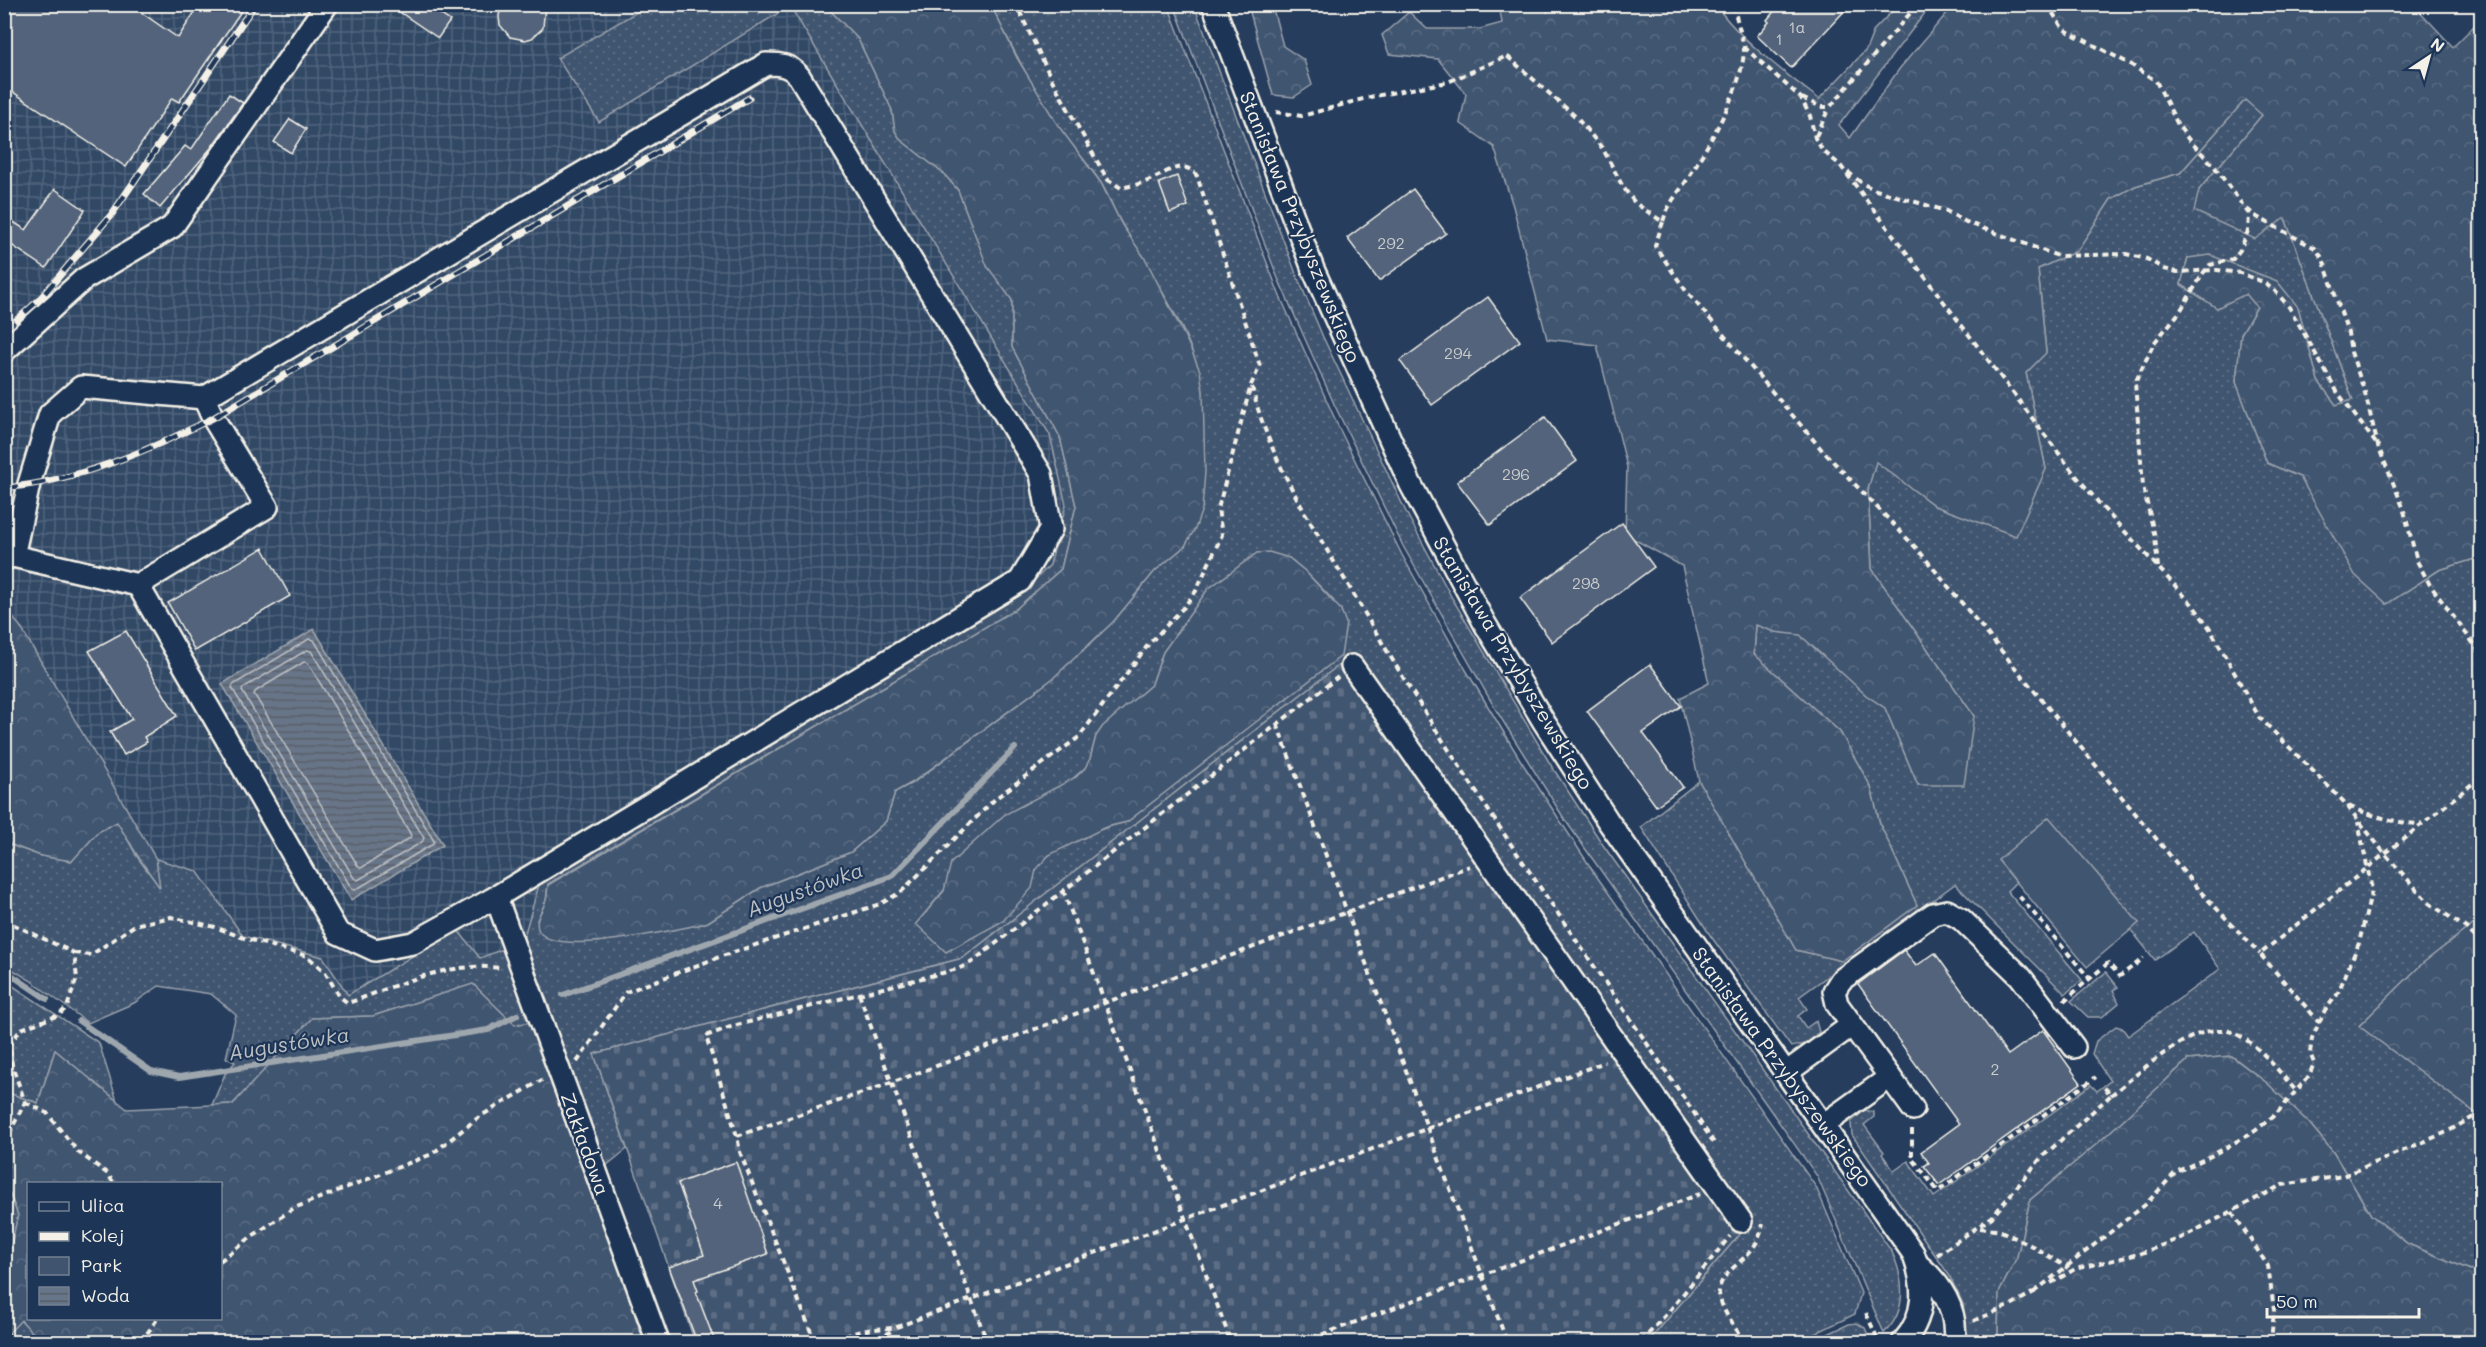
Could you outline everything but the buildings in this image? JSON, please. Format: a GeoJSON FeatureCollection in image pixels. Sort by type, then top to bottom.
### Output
{"type":"FeatureCollection","features":[{"type":"Feature","properties":{"kind":"street"},"geometry":{"type":"LineString","coordinates":[[4,351],[84,279],[172,227],[327,4]]}},
{"type":"Feature","properties":{"kind":"street","name":"Stanisława Przybyszewskiego"},"geometry":{"type":"LineString","coordinates":[[1213,4],[1313,269],[1410,483],[1485,624],[1608,821],[1906,1242],[1917,1264],[1922,1283],[1923,1300],[1918,1319],[1903,1342]]}},
{"type":"Feature","properties":{"kind":"street"},"geometry":{"type":"LineString","coordinates":[[138,585],[338,933],[375,950],[412,943],[496,897],[1020,581],[1051,529],[1041,474],[799,76],[792,68],[782,64],[766,64],[204,398],[81,387],[50,414],[9,557],[138,585],[267,507],[213,418],[204,398]]}},
{"type":"Feature","properties":{"kind":"street"},"geometry":{"type":"LineString","coordinates":[[1352,666],[1718,1187],[1751,1220]]}},
{"type":"Feature","properties":{"kind":"street","name":"Zakładowa"},"geometry":{"type":"LineString","coordinates":[[496,897],[658,1342]]}},
{"type":"Feature","properties":{"kind":"street"},"geometry":{"type":"LineString","coordinates":[[1913,1109],[1834,998],[1837,985],[1933,914],[1947,911],[1961,919],[2020,976],[2074,1047]]}},
{"type":"Feature","properties":{"kind":"street"},"geometry":{"type":"LineString","coordinates":[[1786,1073],[1852,1025]]}},
{"type":"Feature","properties":{"kind":"street"},"geometry":{"type":"LineString","coordinates":[[1823,1125],[1890,1077]]}},
{"type":"Feature","properties":{"kind":"street","name":"Stanisława Przybyszewskiego"},"geometry":{"type":"LineString","coordinates":[[1917,1264],[1933,1277],[1946,1296],[1954,1335]]}},
{"type":"Feature","properties":{"kind":"path"},"geometry":{"type":"LineString","coordinates":[[222,1259],[294,1208],[432,1154],[495,1107],[576,1064],[626,992],[722,956],[880,904],[902,892],[996,798],[1079,737],[1148,645],[1196,591],[1222,535],[1218,509],[1251,385],[1260,366],[1197,176],[1192,170],[1182,166],[1144,182],[1121,188],[1107,179],[1051,78],[1016,4]]}},
{"type":"Feature","properties":{"kind":"path"},"geometry":{"type":"LineString","coordinates":[[1733,4],[1744,47],[1740,70],[1726,110],[1680,191],[1668,205],[1654,246],[1686,291],[1823,451],[1919,551],[2196,887],[2260,954],[2320,1023]]}},
{"type":"Feature","properties":{"kind":"path"},"geometry":{"type":"LineString","coordinates":[[1815,138],[1830,107],[1918,4]]}},
{"type":"Feature","properties":{"kind":"path"},"geometry":{"type":"LineString","coordinates":[[2047,4],[2063,29],[2130,64],[2156,81],[2178,125],[2214,166],[2249,214],[2248,231],[2240,250],[2233,259],[2210,265],[2204,272],[2184,304],[2154,343],[2135,383],[2143,486],[2155,537],[2158,568]]}},
{"type":"Feature","properties":{"kind":"path"},"geometry":{"type":"LineString","coordinates":[[1744,47],[1801,98],[1821,107],[1830,107]]}},
{"type":"Feature","properties":{"kind":"path"},"geometry":{"type":"LineString","coordinates":[[1252,109],[1302,116],[1370,97],[1448,82],[1507,56],[1576,117],[1603,149],[1623,187],[1635,203],[1663,222]]}},
{"type":"Feature","properties":{"kind":"path"},"geometry":{"type":"LineString","coordinates":[[1801,98],[1810,116],[1815,138],[1823,151],[1863,184],[1876,190],[1946,211],[1966,222],[2058,256],[2126,254],[2147,259],[2164,269],[2177,272],[2217,270],[2240,273],[2263,282],[2275,291],[2302,326],[2338,393],[2378,446]]}},
{"type":"Feature","properties":{"kind":"path"},"geometry":{"type":"LineString","coordinates":[[1840,165],[2023,409],[2103,508],[2192,604],[2210,627],[2259,717],[2344,802],[2385,854],[2429,903],[2466,928],[2481,944]]}},
{"type":"Feature","properties":{"kind":"path"},"geometry":{"type":"LineString","coordinates":[[2244,206],[2257,216],[2315,248],[2323,259],[2348,333],[2351,352],[2365,393],[2378,446],[2403,507],[2417,561],[2430,585],[2481,655]]}},
{"type":"Feature","properties":{"kind":"path"},"geometry":{"type":"LineString","coordinates":[[1251,385],[1266,436],[1284,473],[1308,519],[1388,654],[1477,794],[1720,1153]]}},
{"type":"Feature","properties":{"kind":"path"},"geometry":{"type":"LineString","coordinates":[[815,1342],[740,1152],[706,1036],[733,1026],[958,969],[972,962],[1352,666]]}},
{"type":"Feature","properties":{"kind":"path"},"geometry":{"type":"LineString","coordinates":[[1277,724],[1507,1342]]}},
{"type":"Feature","properties":{"kind":"path"},"geometry":{"type":"LineString","coordinates":[[2260,954],[2481,776]]}},
{"type":"Feature","properties":{"kind":"path"},"geometry":{"type":"LineString","coordinates":[[2344,802],[2358,810],[2398,822],[2416,825],[2425,822]]}},
{"type":"Feature","properties":{"kind":"path"},"geometry":{"type":"LineString","coordinates":[[2034,1292],[2145,1205],[2176,1172],[2209,1157],[2255,1131],[2297,1092],[2309,1076],[2314,1063],[2310,1053],[2312,1038],[2325,1010],[2337,995],[2359,943],[2372,890],[2362,836],[2355,816]]}},
{"type":"Feature","properties":{"kind":"path"},"geometry":{"type":"LineString","coordinates":[[737,1136],[891,1083],[1488,860]]}},
{"type":"Feature","properties":{"kind":"path"},"geometry":{"type":"LineString","coordinates":[[1063,890],[1231,1342]]}},
{"type":"Feature","properties":{"kind":"path"},"geometry":{"type":"LineString","coordinates":[[2019,896],[2090,979]]}},
{"type":"Feature","properties":{"kind":"path"},"geometry":{"type":"LineString","coordinates":[[4,920],[74,953],[91,955],[135,925],[171,917],[215,927],[307,956],[325,972],[340,997],[348,1003],[411,978],[465,967],[491,966],[522,970]]}},
{"type":"Feature","properties":{"kind":"path"},"geometry":{"type":"LineString","coordinates":[[11,1060],[9,1045],[21,1029],[59,1015],[68,1007],[77,978],[74,953]]}},
{"type":"Feature","properties":{"kind":"path"},"geometry":{"type":"LineString","coordinates":[[2050,1013],[2108,963],[2120,976],[2144,958]]}},
{"type":"Feature","properties":{"kind":"path"},"geometry":{"type":"LineString","coordinates":[[859,994],[987,1342]]}},
{"type":"Feature","properties":{"kind":"path"},"geometry":{"type":"LineString","coordinates":[[1917,1264],[1945,1251],[1980,1228],[2005,1205],[2041,1158],[2111,1095],[2183,1041],[2204,1031],[2232,1032],[2252,1045],[2297,1092]]}},
{"type":"Feature","properties":{"kind":"path"},"geometry":{"type":"LineString","coordinates":[[4,1046],[25,1102],[46,1113],[78,1152],[108,1174],[113,1182]]}},
{"type":"Feature","properties":{"kind":"path"},"geometry":{"type":"LineString","coordinates":[[836,1342],[843,1336],[863,1330],[894,1328],[1625,1054]]}},
{"type":"Feature","properties":{"kind":"path"},"geometry":{"type":"LineString","coordinates":[[1913,1109],[1912,1158],[1938,1191],[2096,1077]]}},
{"type":"Feature","properties":{"kind":"path"},"geometry":{"type":"LineString","coordinates":[[2103,1086],[2111,1095]]}},
{"type":"Feature","properties":{"kind":"path"},"geometry":{"type":"LineString","coordinates":[[4,1144],[25,1102]]}},
{"type":"Feature","properties":{"kind":"path"},"geometry":{"type":"LineString","coordinates":[[1954,1335],[2075,1269],[2139,1254],[2181,1238],[2282,1185],[2343,1176],[2447,1132],[2481,1112]]}},
{"type":"Feature","properties":{"kind":"path"},"geometry":{"type":"LineString","coordinates":[[1302,1342],[1718,1187]]}},
{"type":"Feature","properties":{"kind":"path"},"geometry":{"type":"LineString","coordinates":[[2232,1212],[2268,1266],[2274,1310],[2271,1342]]}},
{"type":"Feature","properties":{"kind":"path"},"geometry":{"type":"LineString","coordinates":[[1641,1342],[1751,1220],[1763,1224],[1756,1243],[1724,1278],[1720,1288],[1723,1306],[1745,1342]]}},
{"type":"Feature","properties":{"kind":"path"},"geometry":{"type":"LineString","coordinates":[[1980,1228],[2010,1235],[2066,1267],[2075,1269]]}},
{"type":"Feature","properties":{"kind":"path"},"geometry":{"type":"LineString","coordinates":[[1866,1313],[1879,1342]]}},
{"type":"Feature","properties":{"kind":"path"},"geometry":{"type":"LineString","coordinates":[[141,1342],[157,1320]]}},
{"type":"Feature","properties":{"kind":"path"},"geometry":{"type":"LineString","coordinates":[[4,1324],[11,1342]]}},
{"type":"Feature","properties":{"kind":"path"},"geometry":{"type":"LineString","coordinates":[[878,1342],[894,1328]]}},
{"type":"Feature","properties":{"kind":"shaded area"},"geometry":{"type":"Polygon","coordinates":[[[5,5],[649,5],[557,58],[599,122],[790,6],[1050,435],[1066,505],[1050,565],[1017,597],[541,878],[522,943],[480,958],[457,929],[348,996],[323,957],[243,936],[197,871],[156,859],[20,626],[5,609],[5,5]]]}},
{"type":"Feature","properties":{"kind":"green space"},"geometry":{"type":"Polygon","coordinates":[[[1559,4],[1716,5],[1749,42],[1819,99],[1866,50],[1874,30],[1898,5],[1931,5],[1839,125],[1850,138],[1900,68],[1954,5],[2414,5],[2453,47],[2481,19],[2481,557],[2439,570],[2387,604],[2355,575],[2300,477],[2267,463],[2236,382],[2241,334],[2257,307],[2246,294],[2217,308],[2181,284],[2188,258],[2210,255],[2277,281],[2298,307],[2318,381],[2336,405],[2353,400],[2285,218],[2255,239],[2194,211],[2199,190],[2262,115],[2245,100],[2180,173],[2135,186],[2111,199],[2077,251],[2038,269],[2046,353],[2026,373],[2046,469],[2016,536],[1935,506],[1876,462],[1868,489],[1872,569],[1974,716],[1964,785],[1918,785],[1885,708],[1866,695],[1800,635],[1775,632],[1756,625],[1754,654],[1840,732],[1871,787],[1880,824],[1917,905],[1842,961],[1796,950],[1699,781],[1680,698],[1709,683],[1682,566],[1625,534],[1627,467],[1597,345],[1547,339],[1513,206],[1494,147],[1460,123],[1466,94],[1438,59],[1389,54],[1382,35],[1409,12],[1427,29],[1480,29],[1502,23],[1499,5],[1545,5],[1547,12],[1559,4]]]}},
{"type":"Feature","properties":{"kind":"green space"},"geometry":{"type":"Polygon","coordinates":[[[649,5],[825,5],[858,39],[892,110],[895,131],[901,140],[944,174],[958,190],[987,265],[1012,300],[1012,347],[1060,437],[1076,506],[1061,569],[1016,609],[548,884],[546,901],[537,920],[597,942],[698,925],[708,922],[760,888],[851,852],[886,821],[895,792],[914,782],[1052,679],[1113,622],[1155,571],[1185,546],[1203,392],[1191,348],[1170,305],[1119,219],[1101,183],[1048,111],[991,5],[1168,5],[1279,294],[1339,428],[1402,555],[1466,670],[1521,761],[1595,874],[1816,1187],[1861,1293],[1855,1314],[1798,1342],[1648,1342],[1750,1222],[1348,658],[963,958],[594,1054],[627,1149],[602,1169],[522,943],[541,878],[1017,597],[1050,565],[1066,505],[1050,435],[790,6],[599,122],[557,58],[649,5]],[[1257,553],[1208,589],[1163,652],[1152,684],[1104,726],[1096,736],[1090,759],[1085,768],[944,890],[916,924],[1031,888],[1036,870],[1052,854],[1091,833],[1127,822],[1334,601],[1289,558],[1257,553]]]}},
{"type":"Feature","properties":{"kind":"green space"},"geometry":{"type":"Polygon","coordinates":[[[825,5],[991,5],[1017,58],[1057,124],[1101,183],[1122,225],[1146,260],[1200,371],[1203,392],[1205,472],[1202,509],[1195,529],[1185,546],[1155,571],[1113,622],[1052,679],[913,782],[895,792],[886,821],[851,852],[760,888],[708,922],[698,925],[612,940],[564,942],[547,938],[537,925],[547,898],[548,885],[1016,609],[1061,569],[1076,506],[1060,437],[1012,347],[1012,300],[987,266],[958,190],[944,174],[901,140],[895,131],[892,110],[858,39],[825,5]]]}},
{"type":"Feature","properties":{"kind":"green space"},"geometry":{"type":"Polygon","coordinates":[[[1174,5],[1194,5],[1295,271],[1323,337],[1407,514],[1452,598],[1549,762],[1603,845],[1892,1252],[1901,1284],[1900,1305],[1892,1324],[1884,1333],[1817,1176],[1565,820],[1496,710],[1403,546],[1335,406],[1277,276],[1174,5]]]}},
{"type":"Feature","properties":{"kind":"green space"},"geometry":{"type":"Polygon","coordinates":[[[1248,5],[1292,5],[1273,9],[1283,46],[1304,60],[1312,85],[1294,97],[1273,95],[1248,5]]]}},
{"type":"Feature","properties":{"kind":"green space"},"geometry":{"type":"Polygon","coordinates":[[[2245,100],[2263,114],[2199,190],[2285,218],[2353,400],[2336,405],[2318,381],[2298,307],[2188,258],[2181,285],[2217,308],[2246,293],[2257,307],[2241,334],[2236,382],[2267,463],[2300,477],[2318,507],[2386,604],[2439,570],[2481,557],[2481,918],[2423,963],[2359,1026],[2481,1117],[2481,1268],[2470,1270],[2408,1244],[2371,1215],[2333,1152],[2309,1123],[2267,1083],[2232,1056],[2188,1060],[2098,1143],[2030,1200],[2017,1257],[1999,1293],[1998,1335],[1995,1342],[1968,1342],[1963,1304],[1949,1275],[1852,1135],[1851,1122],[1865,1110],[1874,1112],[1874,1117],[1864,1125],[1884,1152],[1882,1154],[1894,1171],[1908,1161],[1934,1197],[2091,1085],[2097,1091],[2110,1081],[2092,1054],[2096,1041],[2116,1026],[2122,1028],[2128,1036],[2220,969],[2194,932],[2155,960],[2131,930],[2139,923],[1998,860],[2016,882],[2007,891],[2082,980],[2065,994],[1955,884],[1799,997],[1807,1009],[1798,1016],[1806,1028],[1816,1021],[1819,1032],[1806,1044],[1791,1047],[1710,935],[1641,827],[1699,781],[1796,950],[1842,961],[1917,905],[1880,824],[1871,787],[1840,732],[1754,654],[1756,625],[1775,632],[1800,634],[1866,695],[1885,708],[1918,785],[1974,716],[1872,569],[1868,489],[1876,461],[1935,506],[2036,491],[2046,469],[2026,373],[2046,352],[2038,269],[2077,251],[2111,199],[2135,186],[2180,173],[2245,100]]]}},
{"type":"Feature","properties":{"kind":"green space"},"geometry":{"type":"Polygon","coordinates":[[[1269,552],[1289,558],[1305,571],[1341,610],[1346,623],[1341,656],[1127,822],[1106,827],[1049,855],[1036,870],[1032,888],[1003,921],[946,952],[916,924],[944,891],[951,863],[1004,815],[1076,777],[1090,759],[1096,736],[1103,726],[1152,684],[1163,652],[1208,589],[1257,553],[1269,552]]]}},
{"type":"Feature","properties":{"kind":"green space"},"geometry":{"type":"Polygon","coordinates":[[[5,609],[20,626],[156,859],[160,888],[117,822],[98,832],[72,861],[41,856],[9,844],[5,845],[5,609]]]}},
{"type":"Feature","properties":{"kind":"green space"},"geometry":{"type":"Polygon","coordinates":[[[1348,658],[1750,1222],[1648,1342],[695,1342],[594,1054],[963,958],[1348,658]]]}},
{"type":"Feature","properties":{"kind":"green space"},"geometry":{"type":"Polygon","coordinates":[[[2049,817],[2139,923],[2087,967],[1998,860],[2049,817]]]}},
{"type":"Feature","properties":{"kind":"green space"},"geometry":{"type":"Polygon","coordinates":[[[117,821],[138,858],[159,886],[156,859],[197,871],[243,936],[323,957],[348,995],[457,929],[480,958],[503,949],[536,1021],[515,1025],[473,984],[373,1016],[312,1018],[233,1104],[212,1105],[225,1074],[235,1062],[226,1058],[236,1015],[211,994],[159,986],[134,1003],[88,1023],[30,980],[5,965],[5,845],[8,844],[41,856],[72,861],[98,832],[117,821]]]}},
{"type":"Feature","properties":{"kind":"green space"},"geometry":{"type":"Polygon","coordinates":[[[2481,918],[2481,1117],[2359,1026],[2423,963],[2481,918]]]}},
{"type":"Feature","properties":{"kind":"green space"},"geometry":{"type":"Polygon","coordinates":[[[2106,972],[2118,987],[2113,990],[2119,1003],[2102,1017],[2088,1017],[2071,1001],[2106,972]]]}},
{"type":"Feature","properties":{"kind":"green space"},"geometry":{"type":"Polygon","coordinates":[[[4,980],[99,1043],[117,1101],[55,1050],[38,1103],[11,1094],[5,1074],[4,980]]]}},
{"type":"Feature","properties":{"kind":"green space"},"geometry":{"type":"Polygon","coordinates":[[[473,984],[515,1025],[536,1021],[644,1342],[41,1342],[21,1320],[5,1337],[5,1272],[18,1215],[5,1181],[4,1074],[11,1094],[38,1103],[55,1050],[127,1109],[233,1104],[312,1018],[373,1016],[473,984]]]}},
{"type":"Feature","properties":{"kind":"green space"},"geometry":{"type":"Polygon","coordinates":[[[2231,1056],[2267,1083],[2309,1123],[2333,1152],[2371,1215],[2408,1244],[2470,1270],[2481,1268],[2481,1342],[1995,1342],[1998,1335],[1999,1293],[2017,1257],[2030,1200],[2098,1143],[2188,1060],[2231,1056]]]}},
{"type":"Feature","properties":{"kind":"green space"},"geometry":{"type":"Polygon","coordinates":[[[4,1181],[18,1215],[6,1273],[4,1272],[4,1181]]]}},
{"type":"Feature","properties":{"kind":"green space"},"geometry":{"type":"Polygon","coordinates":[[[21,1320],[41,1342],[5,1342],[4,1337],[21,1320]]]}},
{"type":"Feature","properties":{"kind":"green space"},"geometry":{"type":"Polygon","coordinates":[[[1857,1323],[1865,1328],[1871,1342],[1811,1342],[1849,1324],[1857,1323]]]}},
{"type":"Feature","properties":{"kind":"water"},"geometry":{"type":"Polygon","coordinates":[[[314,629],[443,845],[351,900],[222,684],[314,629]]]}},
{"type":"Feature","properties":{"kind":"waterway","name":"Augustówka"},"geometry":{"type":"LineString","coordinates":[[563,995],[892,876],[1015,748]]}},
{"type":"Feature","properties":{"kind":"waterway","name":"Augustówka"},"geometry":{"type":"LineString","coordinates":[[4,970],[47,999]]}},
{"type":"Feature","properties":{"kind":"waterway","name":"Augustówka"},"geometry":{"type":"LineString","coordinates":[[79,1021],[151,1071],[179,1077],[488,1030],[517,1015]]}},
{"type":"Feature","properties":{"kind":"railway"},"geometry":{"type":"LineString","coordinates":[[4,331],[39,300],[112,214],[255,4]]}},
{"type":"Feature","properties":{"kind":"railway"},"geometry":{"type":"LineString","coordinates":[[4,488],[59,479],[112,463],[213,418],[749,98]]}}]}
